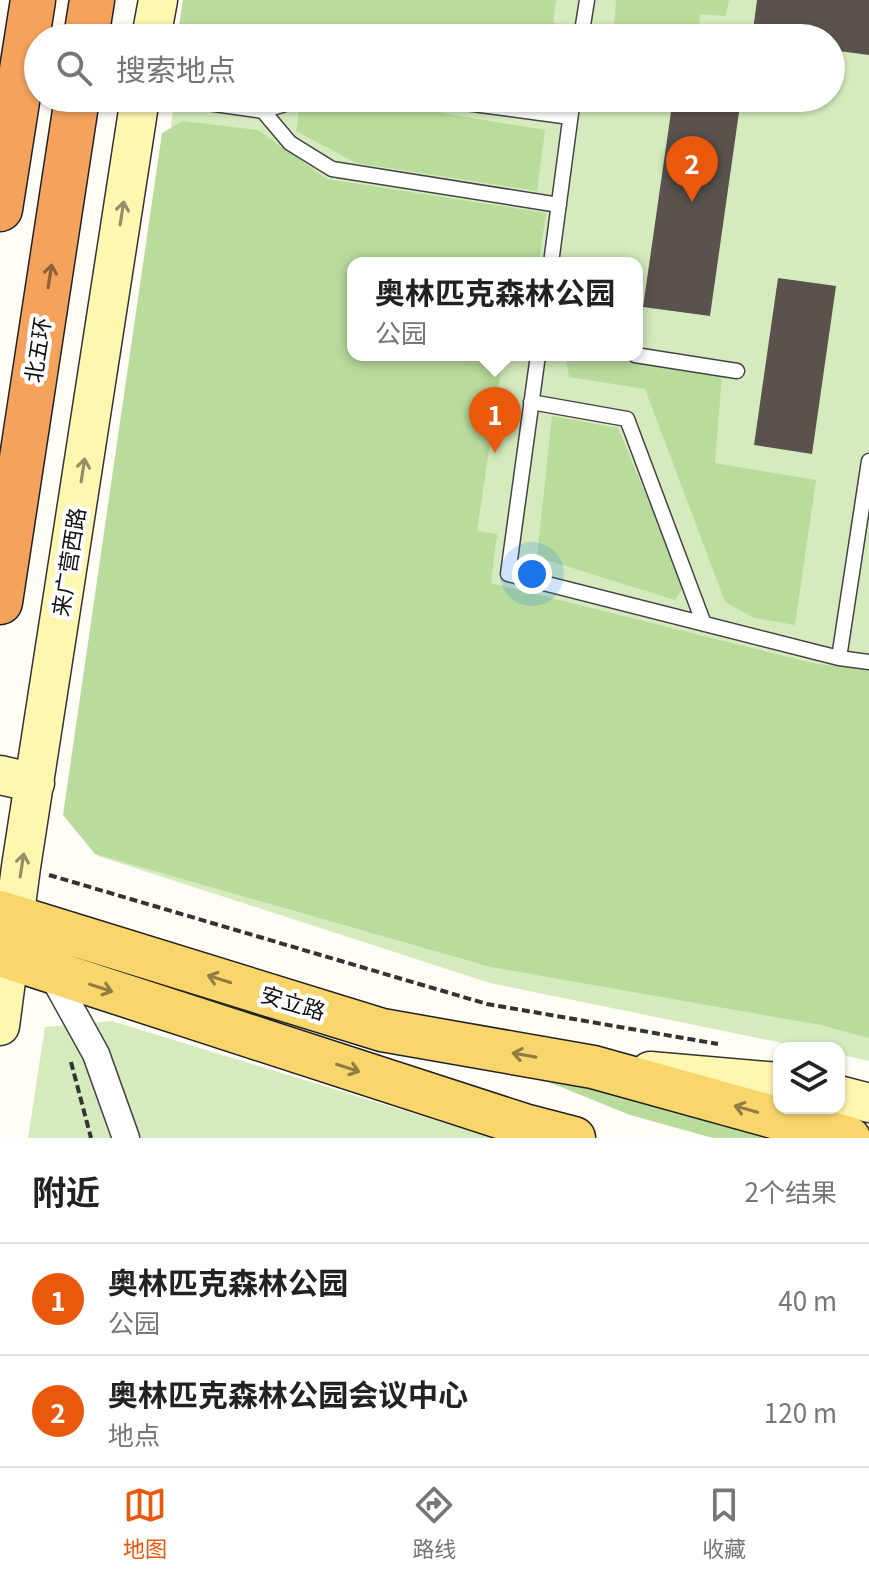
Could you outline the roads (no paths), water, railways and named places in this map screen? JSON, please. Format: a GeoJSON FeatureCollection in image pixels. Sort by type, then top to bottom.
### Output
{"type":"FeatureCollection","features":[{"type":"Feature","properties":{"kind":"highway"},"geometry":{"type":"LineString","coordinates":[[88,24],[92,0]]}},
{"type":"Feature","properties":{"kind":"highway"},"geometry":{"type":"LineString","coordinates":[[0,114],[9,94],[24,38]]}},
{"type":"Feature","properties":{"kind":"highway"},"geometry":{"type":"LineString","coordinates":[[0,209],[24,56]]}},
{"type":"Feature","properties":{"kind":"highway","name":"北五环"},"geometry":{"type":"LineString","coordinates":[[0,602],[75,112]]}},
{"type":"Feature","properties":{"kind":"main road","name":"安立路"},"geometry":{"type":"LineString","coordinates":[[7,914],[382,1030],[593,1067],[849,1138]]}},
{"type":"Feature","properties":{"kind":"main road","name":"安立路"},"geometry":{"type":"LineString","coordinates":[[4,957],[541,1131],[574,1138]]}},
{"type":"Feature","properties":{"kind":"street"},"geometry":{"type":"LineString","coordinates":[[154,24],[158,0]]}},
{"type":"Feature","properties":{"kind":"street","name":"来广营西路"},"geometry":{"type":"LineString","coordinates":[[0,1026],[7,914],[21,867],[17,779],[137,112]]}},
{"type":"Feature","properties":{"kind":"street"},"geometry":{"type":"LineString","coordinates":[[50,971],[96,1054],[126,1138]]}},
{"type":"Feature","properties":{"kind":"street","name":"安立路"},"geometry":{"type":"LineString","coordinates":[[593,1067],[773,1082]]}},
{"type":"Feature","properties":{"kind":"street"},"geometry":{"type":"LineString","coordinates":[[845,1097],[869,1103]]}},
{"type":"Feature","properties":{"kind":"lane"},"geometry":{"type":"LineString","coordinates":[[583,24],[587,0]]}},
{"type":"Feature","properties":{"kind":"lane"},"geometry":{"type":"LineString","coordinates":[[264,112],[290,143],[332,169],[559,205]]}},
{"type":"Feature","properties":{"kind":"lane"},"geometry":{"type":"LineString","coordinates":[[533,112],[570,117]]}},
{"type":"Feature","properties":{"kind":"lane"},"geometry":{"type":"LineString","coordinates":[[552,257],[571,112]]}},
{"type":"Feature","properties":{"kind":"lane"},"geometry":{"type":"LineString","coordinates":[[643,356],[737,371]]}},
{"type":"Feature","properties":{"kind":"lane"},"geometry":{"type":"LineString","coordinates":[[537,361],[508,574],[839,658],[869,662]]}},
{"type":"Feature","properties":{"kind":"lane"},"geometry":{"type":"LineString","coordinates":[[531,402],[627,419],[704,624]]}},
{"type":"Feature","properties":{"kind":"lane"},"geometry":{"type":"LineString","coordinates":[[839,658],[869,461]]}},
{"type":"Feature","properties":{"kind":"place","name":"奥林匹克森林公园会议中心"},"geometry":{"type":"Point","coordinates":[692,202]}},
{"type":"Feature","properties":{"kind":"place","name":"奥林匹克森林公园"},"geometry":{"type":"Point","coordinates":[495,453]}}]}
